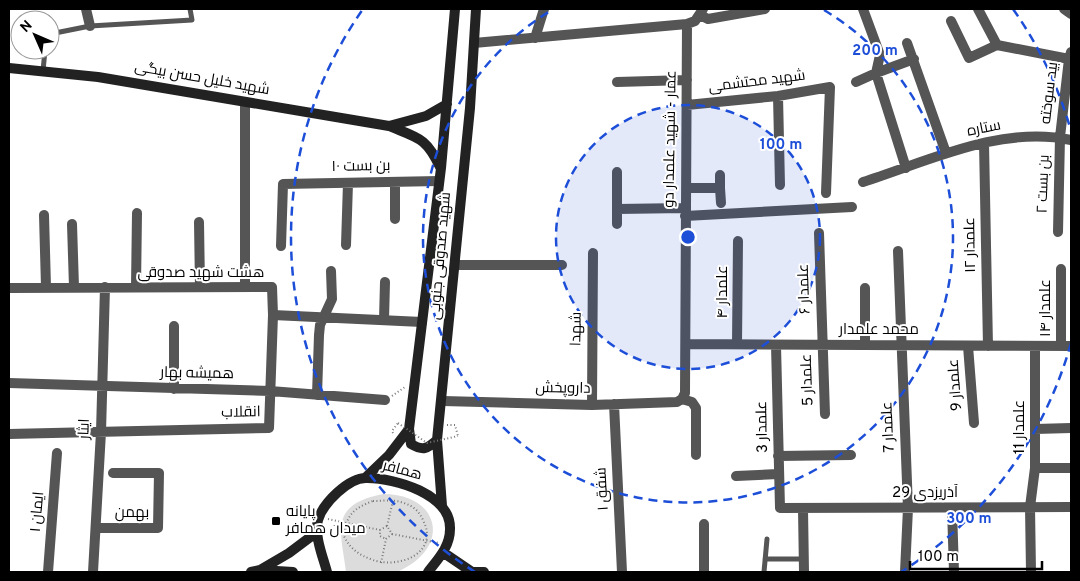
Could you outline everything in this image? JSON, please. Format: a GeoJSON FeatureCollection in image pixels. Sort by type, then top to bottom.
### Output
{"type":"FeatureCollection","features":[{"type":"Feature","properties":{"kind":"main road","name":"شهید صدوقی جنوبی"},"geometry":{"type":"LineString","coordinates":[[409,429],[441,168],[455,9]]}},
{"type":"Feature","properties":{"kind":"main road","name":"شهید صدوقی جنوبی"},"geometry":{"type":"LineString","coordinates":[[442,506],[437,440],[456,266],[476,9]]}},
{"type":"Feature","properties":{"kind":"main road","name":"شهید خلیل حسن بیگی"},"geometry":{"type":"LineString","coordinates":[[9,68],[44,70],[98,77],[389,126]]}},
{"type":"Feature","properties":{"kind":"main road"},"geometry":{"type":"LineString","coordinates":[[389,126],[426,116],[447,104]]}},
{"type":"Feature","properties":{"kind":"main road"},"geometry":{"type":"LineString","coordinates":[[389,126],[422,139],[431,147],[441,168]]}},
{"type":"Feature","properties":{"kind":"main road"},"geometry":{"type":"LineString","coordinates":[[409,429],[411,444],[421,450],[428,448],[437,440]]}},
{"type":"Feature","properties":{"kind":"main road"},"geometry":{"type":"LineString","coordinates":[[366,478],[389,455],[409,429]]}},
{"type":"Feature","properties":{"kind":"main road","name":"همافر"},"geometry":{"type":"LineString","coordinates":[[327,572],[317,532],[320,516],[334,495],[366,478],[404,484],[423,492],[442,506]]}},
{"type":"Feature","properties":{"kind":"main road"},"geometry":{"type":"LineString","coordinates":[[428,572],[445,549],[450,530],[448,514],[442,506]]}},
{"type":"Feature","properties":{"kind":"main road"},"geometry":{"type":"LineString","coordinates":[[259,571],[289,554],[317,532]]}},
{"type":"Feature","properties":{"kind":"main road"},"geometry":{"type":"LineString","coordinates":[[445,549],[472,572],[484,572]]}},
{"type":"Feature","properties":{"kind":"main road"},"geometry":{"type":"LineString","coordinates":[[259,571],[293,572]]}},
{"type":"Feature","properties":{"kind":"street"},"geometry":{"type":"LineString","coordinates":[[86,9],[90,26]]}},
{"type":"Feature","properties":{"kind":"street"},"geometry":{"type":"LineString","coordinates":[[535,38],[544,9]]}},
{"type":"Feature","properties":{"kind":"street"},"geometry":{"type":"LineString","coordinates":[[474,43],[687,24],[694,21],[702,12],[708,19],[765,9]]}},
{"type":"Feature","properties":{"kind":"street"},"geometry":{"type":"LineString","coordinates":[[863,9],[880,55],[876,73],[906,168]]}},
{"type":"Feature","properties":{"kind":"street"},"geometry":{"type":"LineString","coordinates":[[978,9],[997,45]]}},
{"type":"Feature","properties":{"kind":"street"},"geometry":{"type":"LineString","coordinates":[[1064,9],[1071,14]]}},
{"type":"Feature","properties":{"kind":"street"},"geometry":{"type":"LineString","coordinates":[[951,21],[969,58],[997,45],[1070,56]]}},
{"type":"Feature","properties":{"kind":"street","name":"عمار - شهید علمدار دو"},"geometry":{"type":"LineString","coordinates":[[682,399],[685,393],[687,344],[685,212],[687,24]]}},
{"type":"Feature","properties":{"kind":"street"},"geometry":{"type":"LineString","coordinates":[[907,43],[946,153]]}},
{"type":"Feature","properties":{"kind":"street","name":"بید سوخته"},"geometry":{"type":"LineString","coordinates":[[1060,138],[1070,56]]}},
{"type":"Feature","properties":{"kind":"street"},"geometry":{"type":"LineString","coordinates":[[856,82],[914,59]]}},
{"type":"Feature","properties":{"kind":"street"},"geometry":{"type":"LineString","coordinates":[[617,82],[687,80]]}},
{"type":"Feature","properties":{"kind":"street","name":"شهید محتشمی"},"geometry":{"type":"LineString","coordinates":[[687,105],[778,96],[830,87],[826,193]]}},
{"type":"Feature","properties":{"kind":"street"},"geometry":{"type":"LineString","coordinates":[[778,96],[780,185]]}},
{"type":"Feature","properties":{"kind":"street"},"geometry":{"type":"LineString","coordinates":[[245,287],[246,102]]}},
{"type":"Feature","properties":{"kind":"street","name":"ستاره"},"geometry":{"type":"LineString","coordinates":[[864,182],[946,153],[984,143],[1030,136],[1071,140]]}},
{"type":"Feature","properties":{"kind":"street","name":"بن بست ۲"},"geometry":{"type":"LineString","coordinates":[[1058,232],[1060,138]]}},
{"type":"Feature","properties":{"kind":"street","name":"علمدار ۱۲"},"geometry":{"type":"LineString","coordinates":[[984,143],[988,346]]}},
{"type":"Feature","properties":{"kind":"street"},"geometry":{"type":"LineString","coordinates":[[617,172],[617,224]]}},
{"type":"Feature","properties":{"kind":"street"},"geometry":{"type":"LineString","coordinates":[[720,175],[721,203]]}},
{"type":"Feature","properties":{"kind":"street","name":"بن بست ۱۰"},"geometry":{"type":"LineString","coordinates":[[281,246],[283,184],[439,181]]}},
{"type":"Feature","properties":{"kind":"street"},"geometry":{"type":"LineString","coordinates":[[346,245],[348,182]]}},
{"type":"Feature","properties":{"kind":"street"},"geometry":{"type":"LineString","coordinates":[[394,218],[395,182]]}},
{"type":"Feature","properties":{"kind":"street"},"geometry":{"type":"LineString","coordinates":[[686,188],[720,188]]}},
{"type":"Feature","properties":{"kind":"street"},"geometry":{"type":"LineString","coordinates":[[617,209],[685,212],[852,207]]}},
{"type":"Feature","properties":{"kind":"street"},"geometry":{"type":"LineString","coordinates":[[136,287],[137,213]]}},
{"type":"Feature","properties":{"kind":"street"},"geometry":{"type":"LineString","coordinates":[[44,215],[46,287]]}},
{"type":"Feature","properties":{"kind":"street"},"geometry":{"type":"LineString","coordinates":[[199,222],[200,287]]}},
{"type":"Feature","properties":{"kind":"street"},"geometry":{"type":"LineString","coordinates":[[72,224],[74,287]]}},
{"type":"Feature","properties":{"kind":"street","name":"علمدار ۶"},"geometry":{"type":"LineString","coordinates":[[819,233],[822,345]]}},
{"type":"Feature","properties":{"kind":"street","name":"علمدار ۴"},"geometry":{"type":"LineString","coordinates":[[737,344],[738,241]]}},
{"type":"Feature","properties":{"kind":"street","name":"علمدار 7"},"geometry":{"type":"LineString","coordinates":[[898,251],[900,345],[908,508],[905,572]]}},
{"type":"Feature","properties":{"kind":"street","name":"شهدا"},"geometry":{"type":"LineString","coordinates":[[592,405],[593,253]]}},
{"type":"Feature","properties":{"kind":"street"},"geometry":{"type":"LineString","coordinates":[[456,266],[562,265]]}},
{"type":"Feature","properties":{"kind":"street","name":"علمدار ۱۴"},"geometry":{"type":"LineString","coordinates":[[1061,269],[1066,346]]}},
{"type":"Feature","properties":{"kind":"street"},"geometry":{"type":"LineString","coordinates":[[317,394],[319,335],[332,299],[331,271]]}},
{"type":"Feature","properties":{"kind":"street"},"geometry":{"type":"LineString","coordinates":[[384,320],[385,282]]}},
{"type":"Feature","properties":{"kind":"street"},"geometry":{"type":"LineString","coordinates":[[9,288],[105,287]]}},
{"type":"Feature","properties":{"kind":"street","name":"هشت شهید صدوقی"},"geometry":{"type":"LineString","coordinates":[[105,287],[272,287],[272,315]]}},
{"type":"Feature","properties":{"kind":"street","name":"ایثار"},"geometry":{"type":"LineString","coordinates":[[93,572],[101,432],[105,287]]}},
{"type":"Feature","properties":{"kind":"street"},"geometry":{"type":"LineString","coordinates":[[865,288],[865,345]]}},
{"type":"Feature","properties":{"kind":"street"},"geometry":{"type":"LineString","coordinates":[[272,315],[422,322]]}},
{"type":"Feature","properties":{"kind":"street","name":"انقلاب"},"geometry":{"type":"LineString","coordinates":[[101,432],[269,428],[272,315]]}},
{"type":"Feature","properties":{"kind":"street"},"geometry":{"type":"LineString","coordinates":[[174,326],[174,389]]}},
{"type":"Feature","properties":{"kind":"street","name":"محمد علمدار"},"geometry":{"type":"LineString","coordinates":[[687,344],[1066,346]]}},
{"type":"Feature","properties":{"kind":"street","name":"علمدار 3"},"geometry":{"type":"LineString","coordinates":[[776,345],[780,508]]}},
{"type":"Feature","properties":{"kind":"street","name":"علمدار 5"},"geometry":{"type":"LineString","coordinates":[[822,345],[824,414]]}},
{"type":"Feature","properties":{"kind":"street","name":"علمدار 9"},"geometry":{"type":"LineString","coordinates":[[968,346],[974,423]]}},
{"type":"Feature","properties":{"kind":"street","name":"علمدار 11"},"geometry":{"type":"LineString","coordinates":[[1031,572],[1030,507],[1034,468],[1035,346]]}},
{"type":"Feature","properties":{"kind":"street","name":"همیشه بهار"},"geometry":{"type":"LineString","coordinates":[[9,383],[270,391],[384,400]]}},
{"type":"Feature","properties":{"kind":"street"},"geometry":{"type":"LineString","coordinates":[[682,399],[692,402],[696,408],[696,455]]}},
{"type":"Feature","properties":{"kind":"street","name":"داروپخش"},"geometry":{"type":"LineString","coordinates":[[442,401],[592,405],[677,402],[682,399]]}},
{"type":"Feature","properties":{"kind":"street","name":"شفق ۱"},"geometry":{"type":"LineString","coordinates":[[614,404],[622,572]]}},
{"type":"Feature","properties":{"kind":"street"},"geometry":{"type":"LineString","coordinates":[[1035,429],[1071,428]]}},
{"type":"Feature","properties":{"kind":"street"},"geometry":{"type":"LineString","coordinates":[[9,434],[101,432]]}},
{"type":"Feature","properties":{"kind":"street","name":"ایمان ۱"},"geometry":{"type":"LineString","coordinates":[[48,572],[57,453]]}},
{"type":"Feature","properties":{"kind":"street"},"geometry":{"type":"LineString","coordinates":[[778,456],[851,455]]}},
{"type":"Feature","properties":{"kind":"street"},"geometry":{"type":"LineString","coordinates":[[1034,468],[1071,468]]}},
{"type":"Feature","properties":{"kind":"street","name":"بهمن"},"geometry":{"type":"LineString","coordinates":[[96,528],[158,528],[159,473],[113,473]]}},
{"type":"Feature","properties":{"kind":"street"},"geometry":{"type":"LineString","coordinates":[[736,476],[778,474]]}},
{"type":"Feature","properties":{"kind":"street","name":"آذریزدی 29"},"geometry":{"type":"LineString","coordinates":[[780,508],[1071,507]]}},
{"type":"Feature","properties":{"kind":"street"},"geometry":{"type":"LineString","coordinates":[[803,508],[804,572]]}},
{"type":"Feature","properties":{"kind":"street"},"geometry":{"type":"LineString","coordinates":[[952,508],[954,572]]}},
{"type":"Feature","properties":{"kind":"street"},"geometry":{"type":"LineString","coordinates":[[704,524],[704,572]]}},
{"type":"Feature","properties":{"kind":"lane"},"geometry":{"type":"LineString","coordinates":[[60,32],[90,26],[192,20],[190,9]]}},
{"type":"Feature","properties":{"kind":"lane"},"geometry":{"type":"LineString","coordinates":[[44,60],[44,70]]}},
{"type":"Feature","properties":{"kind":"lane"},"geometry":{"type":"LineString","coordinates":[[764,572],[767,539]]}},
{"type":"Feature","properties":{"kind":"lane"},"geometry":{"type":"LineString","coordinates":[[765,558],[804,559]]}},
{"type":"Feature","properties":{"kind":"path"},"geometry":{"type":"LineString","coordinates":[[384,400],[406,386],[414,387]]}},
{"type":"Feature","properties":{"kind":"path"},"geometry":{"type":"LineString","coordinates":[[392,432],[398,423],[427,443],[458,436],[455,425]]}},
{"type":"Feature","properties":{"kind":"path"},"geometry":{"type":"LineString","coordinates":[[392,534],[388,526],[393,500]]}},
{"type":"Feature","properties":{"kind":"path"},"geometry":{"type":"LineString","coordinates":[[393,500],[415,508],[428,530],[427,541],[422,550],[410,558],[396,563],[381,563],[355,552],[344,536],[345,523],[350,513],[362,505],[373,501],[393,500]]}},
{"type":"Feature","properties":{"kind":"path"},"geometry":{"type":"LineString","coordinates":[[320,516],[380,530],[388,526]]}},
{"type":"Feature","properties":{"kind":"path"},"geometry":{"type":"LineString","coordinates":[[380,530],[380,536],[386,539]]}},
{"type":"Feature","properties":{"kind":"path"},"geometry":{"type":"LineString","coordinates":[[381,563],[386,539],[392,534]]}},
{"type":"Feature","properties":{"kind":"path"},"geometry":{"type":"LineString","coordinates":[[392,534],[427,541],[445,549]]}},
{"type":"Feature","properties":{"kind":"shaded area"},"geometry":{"type":"Polygon","coordinates":[[[383,494],[402,496],[417,503],[427,512],[432,524],[432,536],[427,549],[416,561],[399,571],[381,574],[346,572],[341,532],[342,522],[346,513],[353,505],[365,499],[383,494]]]}},
{"type":"Feature","properties":{"kind":"place","name":"پایانه میدان همافر"},"geometry":{"type":"Point","coordinates":[276,521]}}]}
